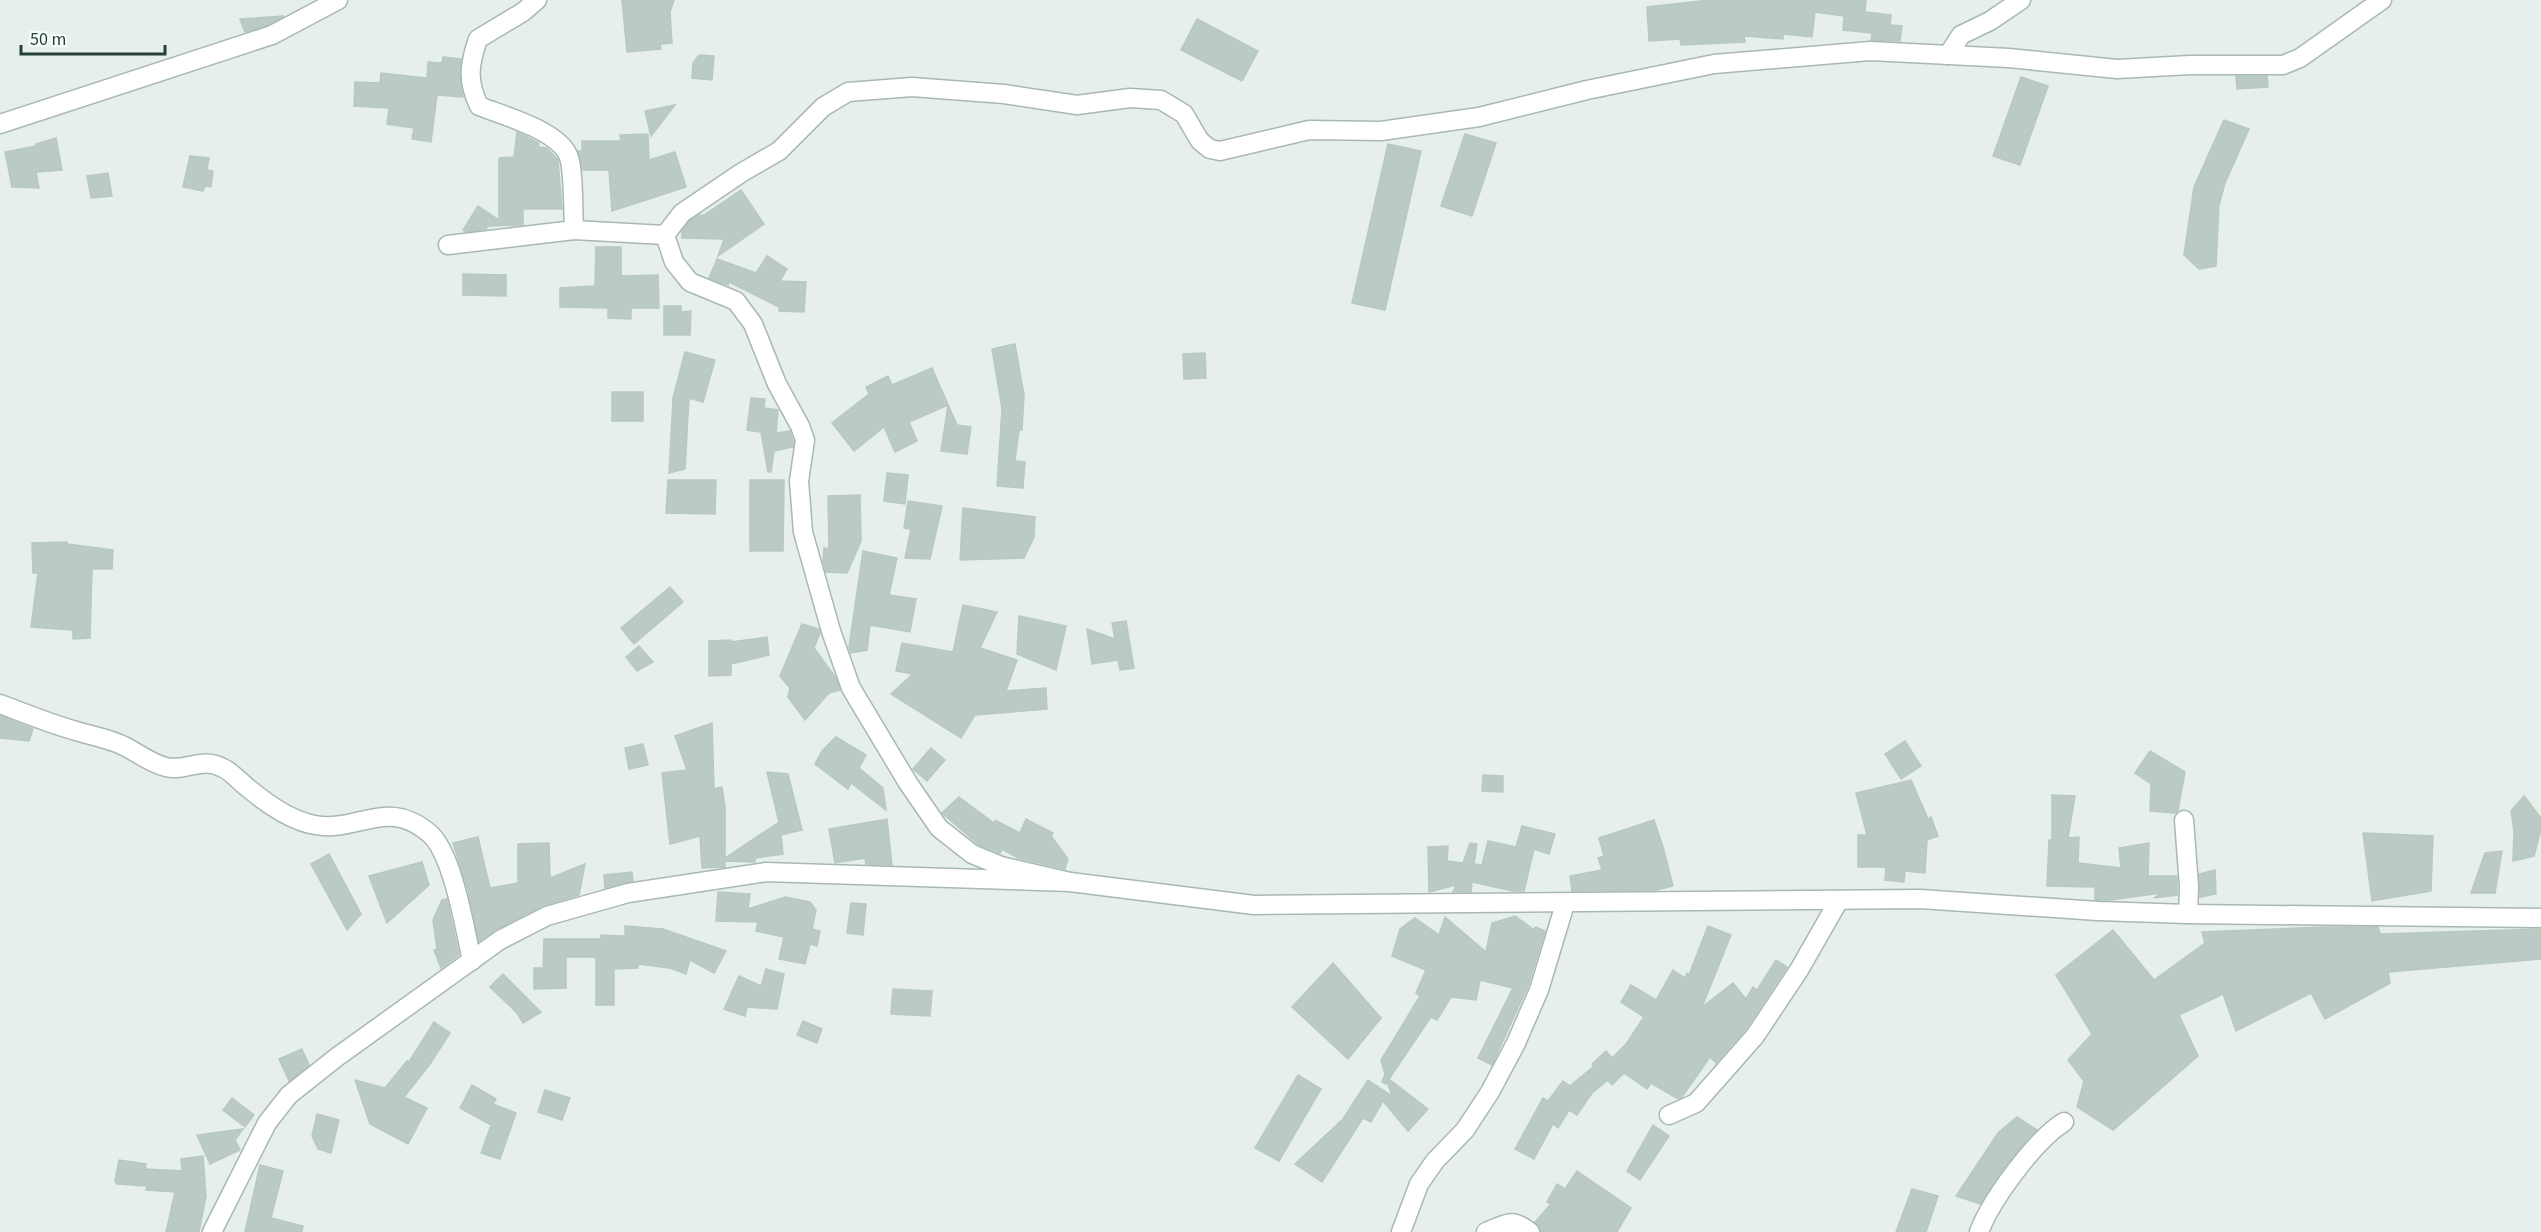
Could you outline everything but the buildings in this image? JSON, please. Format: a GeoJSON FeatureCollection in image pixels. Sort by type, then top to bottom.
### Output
{"type":"FeatureCollection","features":[{"type":"Feature","properties":{"kind":"street"},"geometry":{"type":"LineString","coordinates":[[0,124],[272,35],[338,0]]}},
{"type":"Feature","properties":{"kind":"street"},"geometry":{"type":"LineString","coordinates":[[537,0],[523,12],[478,39],[471,66],[471,88],[480,106],[546,133],[562,146],[569,157],[574,230]]}},
{"type":"Feature","properties":{"kind":"street"},"geometry":{"type":"LineString","coordinates":[[1948,55],[1961,35],[1990,21],[2021,0]]}},
{"type":"Feature","properties":{"kind":"street"},"geometry":{"type":"LineString","coordinates":[[665,235],[681,213],[779,151],[823,107],[848,92],[912,87],[1004,94],[1077,105],[1130,98],[1161,100],[1184,114],[1200,141],[1210,149],[1220,151],[1309,130],[1381,131],[1479,117],[1587,90],[1714,64],[1870,51],[2009,58],[2117,69],[2190,65],[2283,65],[2300,58],[2382,0]]}},
{"type":"Feature","properties":{"kind":"street"},"geometry":{"type":"LineString","coordinates":[[448,245],[574,230],[665,235]]}},
{"type":"Feature","properties":{"kind":"street"},"geometry":{"type":"LineString","coordinates":[[665,235],[674,262],[690,282],[736,301],[753,324],[777,384],[800,426],[805,440],[799,499],[803,532],[813,570],[851,688],[886,748],[939,828],[972,854],[1000,866],[1070,882]]}},
{"type":"Feature","properties":{"kind":"street"},"geometry":{"type":"LineString","coordinates":[[0,704],[120,744],[166,767],[177,768],[198,763],[219,766],[267,802],[295,818],[316,825],[336,825],[383,816],[401,818],[415,823],[431,835],[451,871],[472,961]]}},
{"type":"Feature","properties":{"kind":"street"},"geometry":{"type":"LineString","coordinates":[[2184,820],[2189,886],[2188,914]]}},
{"type":"Feature","properties":{"kind":"street"},"geometry":{"type":"LineString","coordinates":[[212,1232],[267,1123],[289,1095],[337,1057],[500,940],[547,916],[628,893],[766,872],[1070,882],[1254,905],[1920,899],[2098,911],[2188,914],[2541,918]]}},
{"type":"Feature","properties":{"kind":"street"},"geometry":{"type":"LineString","coordinates":[[1669,1114],[1696,1103],[1755,1036],[1799,970],[1839,900]]}},
{"type":"Feature","properties":{"kind":"street"},"geometry":{"type":"LineString","coordinates":[[1408,1230],[1419,1184],[1435,1161],[1465,1130],[1490,1092],[1516,1043],[1539,990],[1565,903]]}},
{"type":"Feature","properties":{"kind":"street"},"geometry":{"type":"LineString","coordinates":[[1979,1232],[2004,1188],[2046,1135],[2064,1122]]}},
{"type":"Feature","properties":{"kind":"street"},"geometry":{"type":"LineString","coordinates":[[1486,1232],[1509,1222],[1516,1222],[1530,1232]]}}]}
